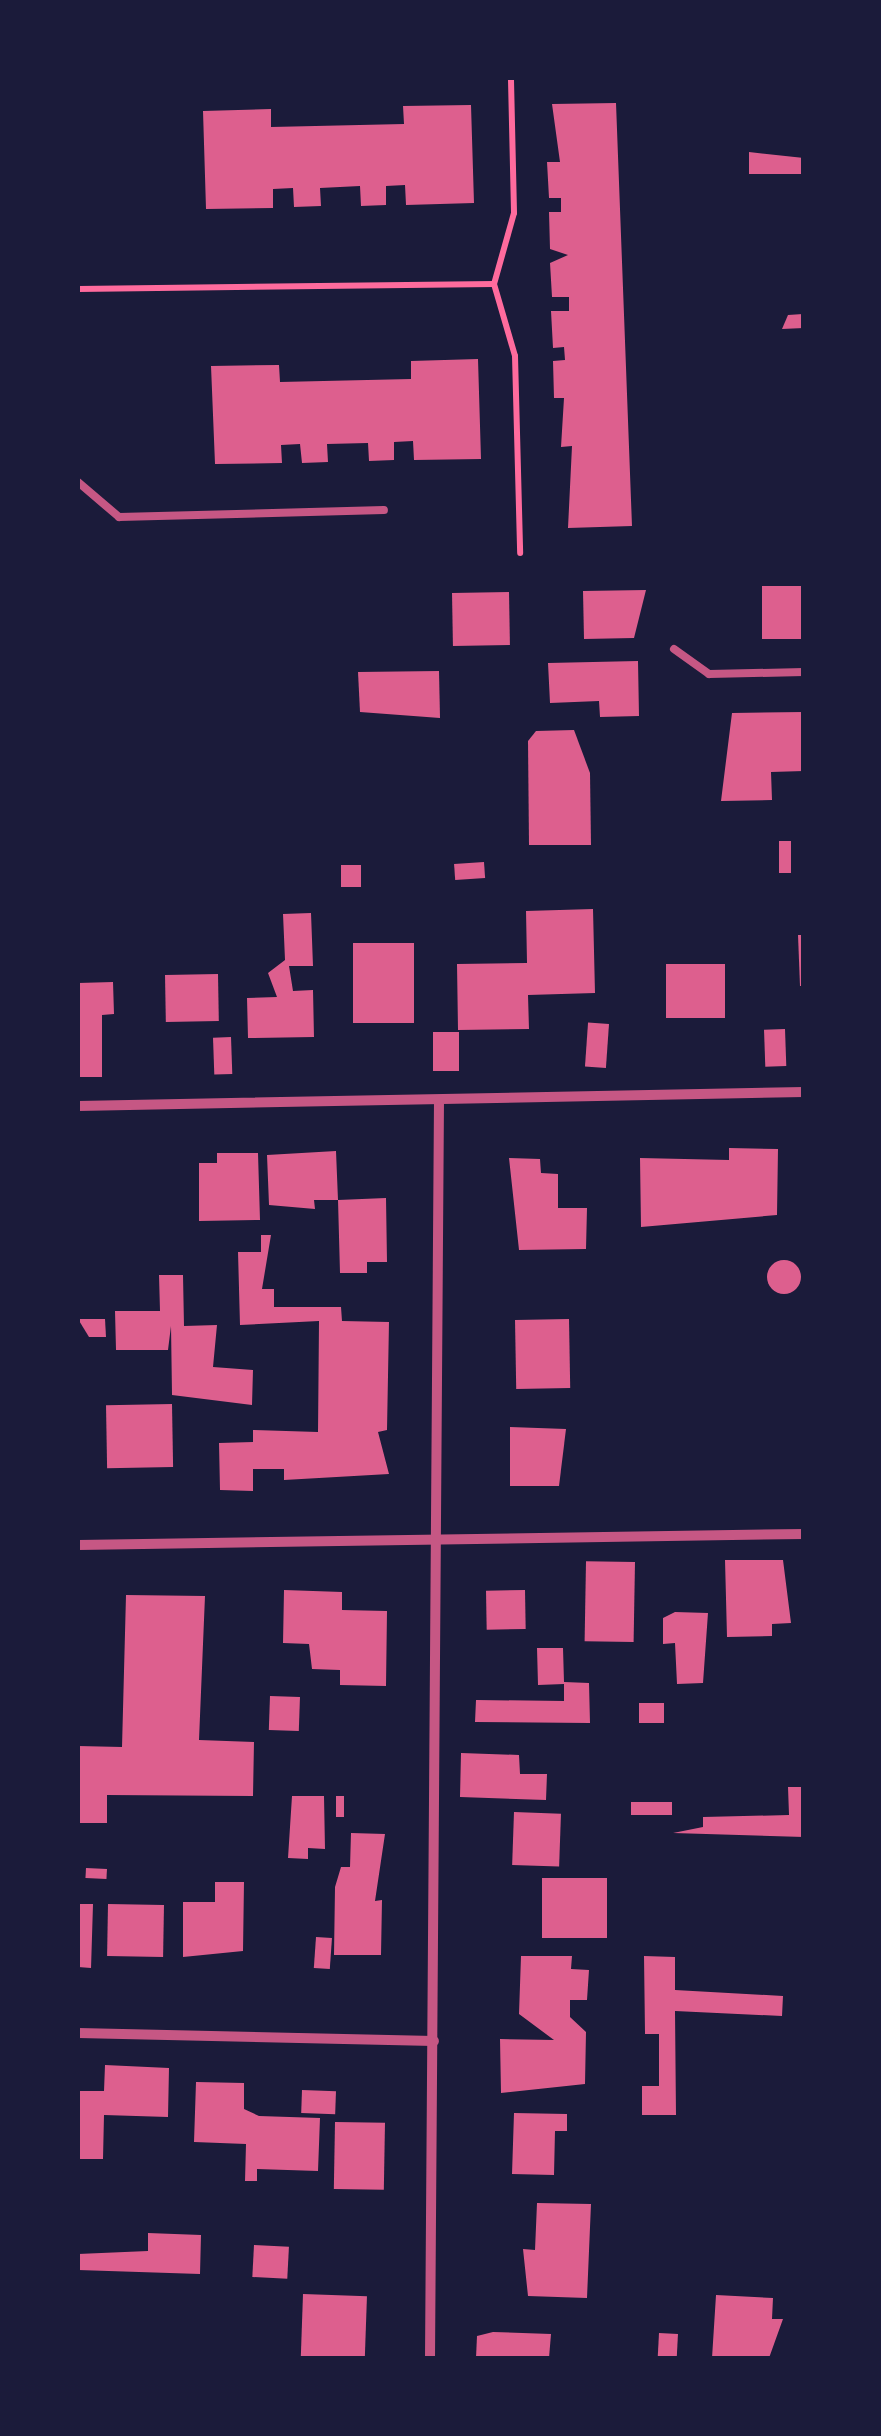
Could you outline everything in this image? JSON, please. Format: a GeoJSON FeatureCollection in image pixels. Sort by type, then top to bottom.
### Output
{"type":"FeatureCollection","features":[{"type":"Feature","properties":{"kind":"street"},"geometry":{"type":"LineString","coordinates":[[78,1106],[804,1092]]}},
{"type":"Feature","properties":{"kind":"street"},"geometry":{"type":"LineString","coordinates":[[430,2358],[439,1540],[439,1101]]}},
{"type":"Feature","properties":{"kind":"street"},"geometry":{"type":"LineString","coordinates":[[78,1545],[804,1534]]}},
{"type":"Feature","properties":{"kind":"street"},"geometry":{"type":"LineString","coordinates":[[78,2033],[434,2041]]}},
{"type":"Feature","properties":{"kind":"lane"},"geometry":{"type":"LineString","coordinates":[[78,482],[119,516],[384,510]]}},
{"type":"Feature","properties":{"kind":"lane"},"geometry":{"type":"LineString","coordinates":[[674,648],[709,674],[804,672]]}},
{"type":"Feature","properties":{"kind":"path"},"geometry":{"type":"LineString","coordinates":[[510,80],[514,213],[494,284],[515,356],[520,553]]}},
{"type":"Feature","properties":{"kind":"path"},"geometry":{"type":"LineString","coordinates":[[78,289],[494,284]]}},
{"type":"Feature","properties":{"kind":"building"},"geometry":{"type":"Polygon","coordinates":[[[616,103],[632,526],[568,528],[572,446],[561,447],[564,398],[554,398],[553,361],[565,360],[564,347],[553,348],[551,311],[569,311],[569,297],[552,297],[550,263],[568,255],[550,249],[549,212],[561,212],[561,198],[549,198],[547,162],[560,162],[552,104],[616,103]]]}},
{"type":"Feature","properties":{"kind":"building"},"geometry":{"type":"Polygon","coordinates":[[[471,105],[474,203],[406,205],[405,185],[386,186],[386,205],[361,206],[360,186],[320,188],[321,206],[294,207],[293,188],[273,189],[273,208],[206,209],[203,111],[271,109],[271,127],[404,124],[403,106],[471,105]]]}},
{"type":"Feature","properties":{"kind":"building"},"geometry":{"type":"Polygon","coordinates":[[[749,152],[804,158],[804,174],[749,174],[749,152]]]}},
{"type":"Feature","properties":{"kind":"building"},"geometry":{"type":"Polygon","coordinates":[[[803,314],[804,328],[782,329],[788,315],[803,314]]]}},
{"type":"Feature","properties":{"kind":"building"},"geometry":{"type":"Polygon","coordinates":[[[478,359],[481,459],[414,460],[413,441],[394,442],[394,460],[369,461],[368,443],[327,444],[328,462],[302,463],[300,444],[281,445],[282,463],[215,464],[211,366],[279,365],[280,382],[411,379],[411,361],[478,359]]]}},
{"type":"Feature","properties":{"kind":"building"},"geometry":{"type":"Polygon","coordinates":[[[762,586],[804,586],[804,639],[762,639],[762,586]]]}},
{"type":"Feature","properties":{"kind":"building"},"geometry":{"type":"Polygon","coordinates":[[[646,590],[634,638],[584,639],[583,591],[646,590]]]}},
{"type":"Feature","properties":{"kind":"building"},"geometry":{"type":"Polygon","coordinates":[[[509,592],[510,645],[453,646],[452,593],[509,592]]]}},
{"type":"Feature","properties":{"kind":"building"},"geometry":{"type":"Polygon","coordinates":[[[638,661],[639,716],[600,717],[599,701],[550,703],[548,663],[638,661]]]}},
{"type":"Feature","properties":{"kind":"building"},"geometry":{"type":"Polygon","coordinates":[[[439,671],[440,718],[360,712],[358,672],[439,671]]]}},
{"type":"Feature","properties":{"kind":"building"},"geometry":{"type":"Polygon","coordinates":[[[804,712],[804,771],[771,772],[772,800],[721,801],[732,713],[804,712]]]}},
{"type":"Feature","properties":{"kind":"building"},"geometry":{"type":"Polygon","coordinates":[[[574,730],[590,773],[591,845],[529,845],[528,741],[536,731],[574,730]]]}},
{"type":"Feature","properties":{"kind":"building"},"geometry":{"type":"Polygon","coordinates":[[[779,841],[791,841],[791,873],[779,873],[779,841]]]}},
{"type":"Feature","properties":{"kind":"building"},"geometry":{"type":"Polygon","coordinates":[[[484,862],[485,878],[455,880],[454,864],[484,862]]]}},
{"type":"Feature","properties":{"kind":"building"},"geometry":{"type":"Polygon","coordinates":[[[341,865],[361,865],[361,887],[341,887],[341,865]]]}},
{"type":"Feature","properties":{"kind":"building"},"geometry":{"type":"Polygon","coordinates":[[[593,909],[595,993],[528,995],[529,1029],[458,1030],[457,964],[527,963],[526,911],[593,909]]]}},
{"type":"Feature","properties":{"kind":"building"},"geometry":{"type":"Polygon","coordinates":[[[311,913],[313,966],[289,966],[293,991],[313,990],[314,1037],[248,1038],[247,998],[277,997],[268,973],[285,960],[283,914],[311,913]]]}},
{"type":"Feature","properties":{"kind":"building"},"geometry":{"type":"Polygon","coordinates":[[[798,935],[804,935],[804,986],[800,986],[798,935]]]}},
{"type":"Feature","properties":{"kind":"building"},"geometry":{"type":"Polygon","coordinates":[[[353,943],[414,943],[414,1023],[353,1023],[353,943]]]}},
{"type":"Feature","properties":{"kind":"building"},"geometry":{"type":"Polygon","coordinates":[[[666,964],[725,964],[725,1018],[666,1018],[666,964]]]}},
{"type":"Feature","properties":{"kind":"building"},"geometry":{"type":"Polygon","coordinates":[[[218,974],[219,1021],[166,1022],[165,975],[218,974]]]}},
{"type":"Feature","properties":{"kind":"building"},"geometry":{"type":"Polygon","coordinates":[[[113,982],[114,1014],[102,1015],[102,1077],[78,1077],[78,983],[113,982]]]}},
{"type":"Feature","properties":{"kind":"building"},"geometry":{"type":"Polygon","coordinates":[[[588,1023],[609,1024],[606,1068],[585,1066],[588,1023]]]}},
{"type":"Feature","properties":{"kind":"building"},"geometry":{"type":"Polygon","coordinates":[[[785,1029],[786,1066],[765,1067],[764,1030],[785,1029]]]}},
{"type":"Feature","properties":{"kind":"building"},"geometry":{"type":"Polygon","coordinates":[[[433,1032],[459,1032],[459,1071],[433,1071],[433,1032]]]}},
{"type":"Feature","properties":{"kind":"building"},"geometry":{"type":"Polygon","coordinates":[[[231,1037],[232,1074],[214,1075],[213,1038],[231,1037]]]}},
{"type":"Feature","properties":{"kind":"building"},"geometry":{"type":"Polygon","coordinates":[[[729,1148],[778,1149],[777,1215],[641,1227],[640,1158],[729,1160],[729,1148]]]}},
{"type":"Feature","properties":{"kind":"building"},"geometry":{"type":"Polygon","coordinates":[[[336,1151],[338,1200],[314,1200],[315,1209],[269,1205],[267,1155],[336,1151]]]}},
{"type":"Feature","properties":{"kind":"building"},"geometry":{"type":"Polygon","coordinates":[[[217,1153],[258,1153],[260,1220],[199,1221],[199,1163],[217,1163],[217,1153]]]}},
{"type":"Feature","properties":{"kind":"building"},"geometry":{"type":"Polygon","coordinates":[[[509,1158],[540,1159],[541,1173],[558,1174],[558,1208],[587,1208],[586,1249],[519,1250],[509,1158]]]}},
{"type":"Feature","properties":{"kind":"building"},"geometry":{"type":"Polygon","coordinates":[[[386,1198],[387,1262],[367,1262],[367,1273],[340,1273],[338,1200],[386,1198]]]}},
{"type":"Feature","properties":{"kind":"building"},"geometry":{"type":"Polygon","coordinates":[[[261,1235],[271,1235],[262,1289],[274,1289],[274,1307],[341,1307],[342,1321],[389,1322],[387,1430],[378,1432],[389,1474],[284,1480],[284,1469],[253,1469],[253,1491],[220,1490],[219,1443],[253,1442],[253,1430],[318,1432],[319,1321],[240,1325],[238,1252],[261,1252],[261,1235]]]}},
{"type":"Feature","properties":{"kind":"building"},"geometry":{"type":"Polygon","coordinates":[[[784,1260],[796,1265],[801,1277],[796,1289],[784,1294],[772,1289],[767,1277],[772,1265],[784,1260]]]}},
{"type":"Feature","properties":{"kind":"building"},"geometry":{"type":"Polygon","coordinates":[[[159,1275],[183,1275],[184,1326],[217,1325],[213,1367],[253,1370],[252,1405],[172,1395],[171,1326],[168,1350],[116,1350],[115,1311],[160,1311],[159,1275]]]}},
{"type":"Feature","properties":{"kind":"building"},"geometry":{"type":"Polygon","coordinates":[[[78,1319],[105,1319],[106,1337],[89,1337],[78,1319]]]}},
{"type":"Feature","properties":{"kind":"building"},"geometry":{"type":"Polygon","coordinates":[[[569,1319],[570,1388],[516,1389],[515,1320],[569,1319]]]}},
{"type":"Feature","properties":{"kind":"building"},"geometry":{"type":"Polygon","coordinates":[[[172,1404],[173,1467],[107,1468],[106,1405],[172,1404]]]}},
{"type":"Feature","properties":{"kind":"building"},"geometry":{"type":"Polygon","coordinates":[[[510,1427],[566,1429],[559,1486],[510,1486],[510,1427]]]}},
{"type":"Feature","properties":{"kind":"building"},"geometry":{"type":"Polygon","coordinates":[[[725,1560],[783,1560],[791,1623],[772,1624],[772,1636],[727,1637],[725,1560]]]}},
{"type":"Feature","properties":{"kind":"building"},"geometry":{"type":"Polygon","coordinates":[[[586,1561],[635,1562],[634,1642],[585,1641],[586,1561]]]}},
{"type":"Feature","properties":{"kind":"building"},"geometry":{"type":"Polygon","coordinates":[[[284,1590],[342,1592],[342,1610],[387,1611],[386,1686],[340,1685],[340,1670],[312,1669],[309,1644],[283,1643],[284,1590]]]}},
{"type":"Feature","properties":{"kind":"building"},"geometry":{"type":"Polygon","coordinates":[[[525,1590],[526,1629],[487,1630],[486,1591],[525,1590]]]}},
{"type":"Feature","properties":{"kind":"building"},"geometry":{"type":"Polygon","coordinates":[[[126,1595],[205,1596],[199,1740],[254,1742],[253,1796],[107,1795],[107,1823],[78,1823],[78,1746],[122,1747],[126,1595]]]}},
{"type":"Feature","properties":{"kind":"building"},"geometry":{"type":"Polygon","coordinates":[[[675,1612],[708,1613],[703,1683],[677,1684],[675,1643],[663,1644],[663,1618],[675,1612]]]}},
{"type":"Feature","properties":{"kind":"building"},"geometry":{"type":"Polygon","coordinates":[[[537,1648],[563,1648],[564,1682],[589,1683],[590,1723],[475,1722],[476,1700],[564,1701],[564,1684],[538,1685],[537,1648]]]}},
{"type":"Feature","properties":{"kind":"building"},"geometry":{"type":"Polygon","coordinates":[[[270,1696],[300,1697],[299,1731],[269,1730],[270,1696]]]}},
{"type":"Feature","properties":{"kind":"building"},"geometry":{"type":"Polygon","coordinates":[[[639,1703],[664,1703],[664,1723],[639,1723],[639,1703]]]}},
{"type":"Feature","properties":{"kind":"building"},"geometry":{"type":"Polygon","coordinates":[[[461,1753],[519,1755],[520,1774],[547,1774],[546,1800],[460,1797],[461,1753]]]}},
{"type":"Feature","properties":{"kind":"building"},"geometry":{"type":"Polygon","coordinates":[[[788,1787],[804,1787],[804,1837],[673,1833],[703,1827],[703,1817],[789,1815],[788,1787]]]}},
{"type":"Feature","properties":{"kind":"building"},"geometry":{"type":"Polygon","coordinates":[[[292,1796],[324,1796],[325,1849],[308,1848],[308,1859],[288,1858],[292,1796]]]}},
{"type":"Feature","properties":{"kind":"building"},"geometry":{"type":"Polygon","coordinates":[[[336,1796],[344,1796],[344,1817],[336,1817],[336,1796]]]}},
{"type":"Feature","properties":{"kind":"building"},"geometry":{"type":"Polygon","coordinates":[[[631,1802],[672,1802],[672,1815],[631,1815],[631,1802]]]}},
{"type":"Feature","properties":{"kind":"building"},"geometry":{"type":"Polygon","coordinates":[[[514,1812],[561,1814],[559,1867],[512,1865],[514,1812]]]}},
{"type":"Feature","properties":{"kind":"building"},"geometry":{"type":"Polygon","coordinates":[[[351,1833],[385,1834],[375,1901],[382,1900],[381,1955],[334,1955],[335,1887],[341,1867],[350,1867],[351,1833]]]}},
{"type":"Feature","properties":{"kind":"building"},"geometry":{"type":"Polygon","coordinates":[[[86,1868],[107,1869],[106,1879],[85,1878],[86,1868]]]}},
{"type":"Feature","properties":{"kind":"building"},"geometry":{"type":"Polygon","coordinates":[[[542,1878],[607,1878],[607,1938],[542,1938],[542,1878]]]}},
{"type":"Feature","properties":{"kind":"building"},"geometry":{"type":"Polygon","coordinates":[[[215,1882],[244,1882],[243,1951],[183,1957],[183,1902],[215,1902],[215,1882]]]}},
{"type":"Feature","properties":{"kind":"building"},"geometry":{"type":"Polygon","coordinates":[[[78,1904],[93,1904],[91,1968],[78,1967],[78,1904]]]}},
{"type":"Feature","properties":{"kind":"building"},"geometry":{"type":"Polygon","coordinates":[[[108,1904],[164,1905],[163,1957],[107,1956],[108,1904]]]}},
{"type":"Feature","properties":{"kind":"building"},"geometry":{"type":"Polygon","coordinates":[[[316,1937],[332,1938],[330,1969],[314,1968],[316,1937]]]}},
{"type":"Feature","properties":{"kind":"building"},"geometry":{"type":"Polygon","coordinates":[[[521,1956],[572,1956],[571,1969],[589,1970],[587,2000],[570,2000],[570,2017],[586,2032],[585,2084],[501,2093],[500,2039],[554,2040],[519,2014],[521,1956]]]}},
{"type":"Feature","properties":{"kind":"building"},"geometry":{"type":"Polygon","coordinates":[[[644,1956],[675,1957],[675,1990],[783,1996],[782,2016],[675,2011],[676,2115],[642,2115],[642,2086],[659,2086],[659,2034],[645,2034],[644,1956]]]}},
{"type":"Feature","properties":{"kind":"building"},"geometry":{"type":"Polygon","coordinates":[[[105,2065],[169,2068],[168,2117],[104,2115],[103,2159],[79,2159],[78,2091],[104,2091],[105,2065]]]}},
{"type":"Feature","properties":{"kind":"building"},"geometry":{"type":"Polygon","coordinates":[[[196,2082],[244,2083],[244,2109],[259,2116],[320,2118],[318,2171],[257,2169],[257,2181],[245,2181],[246,2144],[194,2142],[196,2082]]]}},
{"type":"Feature","properties":{"kind":"building"},"geometry":{"type":"Polygon","coordinates":[[[302,2090],[336,2091],[335,2114],[301,2113],[302,2090]]]}},
{"type":"Feature","properties":{"kind":"building"},"geometry":{"type":"Polygon","coordinates":[[[514,2113],[567,2114],[567,2131],[555,2131],[554,2175],[512,2174],[514,2113]]]}},
{"type":"Feature","properties":{"kind":"building"},"geometry":{"type":"Polygon","coordinates":[[[335,2122],[385,2123],[384,2190],[334,2189],[335,2122]]]}},
{"type":"Feature","properties":{"kind":"building"},"geometry":{"type":"Polygon","coordinates":[[[537,2203],[591,2204],[587,2298],[528,2296],[523,2249],[535,2250],[537,2203]]]}},
{"type":"Feature","properties":{"kind":"building"},"geometry":{"type":"Polygon","coordinates":[[[148,2233],[201,2235],[200,2274],[78,2270],[78,2254],[148,2251],[148,2233]]]}},
{"type":"Feature","properties":{"kind":"building"},"geometry":{"type":"Polygon","coordinates":[[[254,2245],[289,2247],[287,2279],[252,2277],[254,2245]]]}},
{"type":"Feature","properties":{"kind":"building"},"geometry":{"type":"Polygon","coordinates":[[[303,2294],[367,2296],[365,2358],[301,2358],[303,2294]]]}},
{"type":"Feature","properties":{"kind":"building"},"geometry":{"type":"Polygon","coordinates":[[[716,2295],[773,2298],[772,2319],[783,2319],[769,2358],[712,2358],[716,2295]]]}},
{"type":"Feature","properties":{"kind":"building"},"geometry":{"type":"Polygon","coordinates":[[[493,2332],[551,2334],[549,2358],[476,2358],[477,2336],[493,2332]]]}},
{"type":"Feature","properties":{"kind":"building"},"geometry":{"type":"Polygon","coordinates":[[[659,2333],[678,2334],[677,2357],[658,2356],[659,2333]]]}}]}
